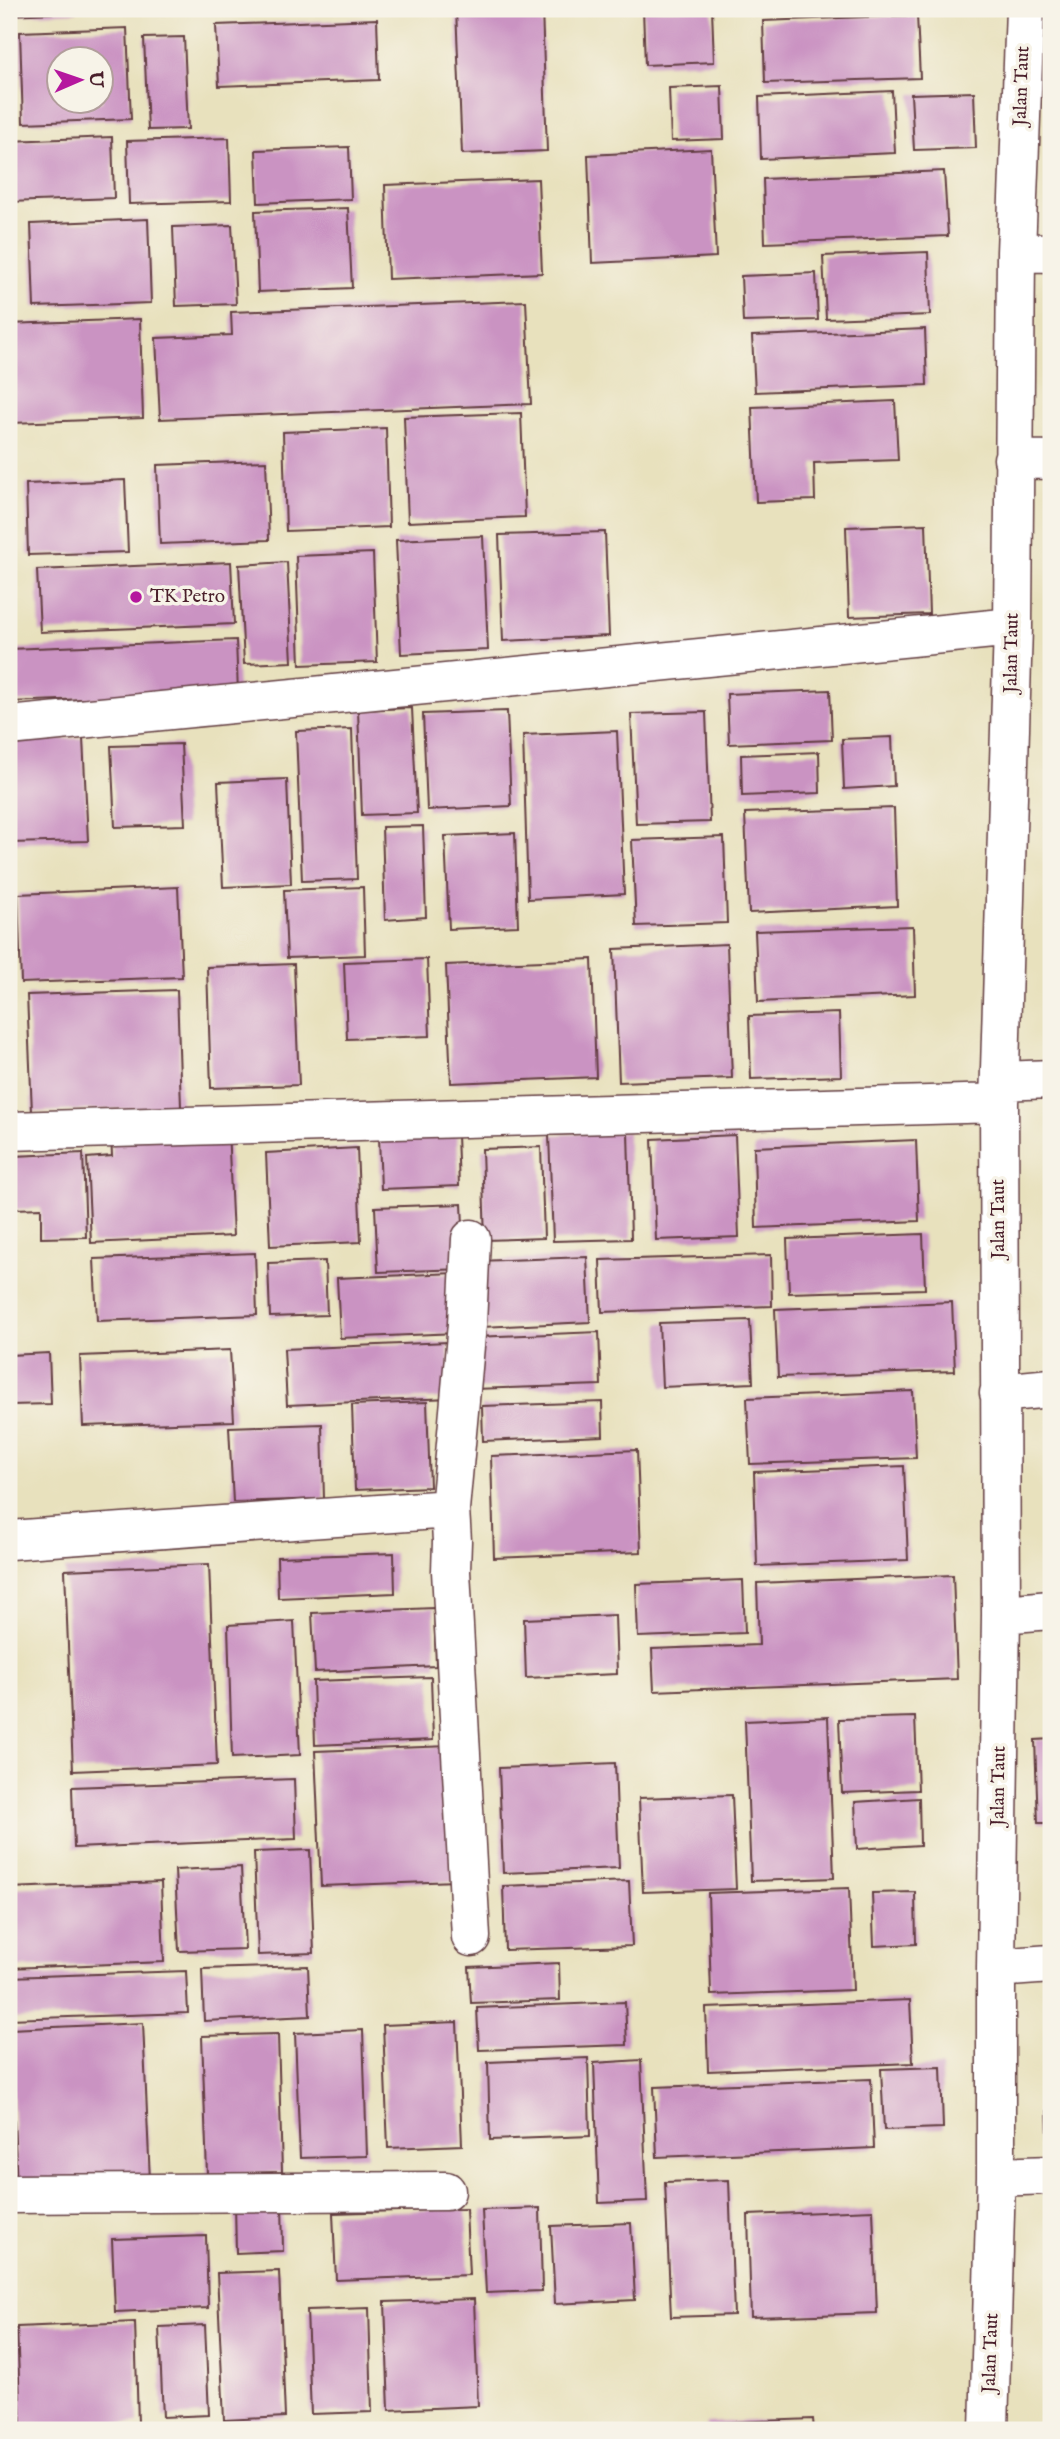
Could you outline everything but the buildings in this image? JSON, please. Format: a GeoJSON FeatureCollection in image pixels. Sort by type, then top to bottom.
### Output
{"type":"FeatureCollection","features":[{"type":"Feature","properties":{"kind":"street","name":"Jalan Taut"},"geometry":{"type":"LineString","coordinates":[[989,2430],[996,2177],[1001,1614],[1000,1092],[1013,627],[1013,459],[1033,252],[1025,9]]}},
{"type":"Feature","properties":{"kind":"street"},"geometry":{"type":"LineString","coordinates":[[1013,459],[1051,460]]}},
{"type":"Feature","properties":{"kind":"street"},"geometry":{"type":"LineString","coordinates":[[9,726],[1013,627]]}},
{"type":"Feature","properties":{"kind":"street"},"geometry":{"type":"LineString","coordinates":[[9,1131],[1000,1092],[1051,1079]]}},
{"type":"Feature","properties":{"kind":"street"},"geometry":{"type":"LineString","coordinates":[[471,1239],[467,1324],[450,1509],[471,1937]]}},
{"type":"Feature","properties":{"kind":"street"},"geometry":{"type":"LineString","coordinates":[[999,1394],[1051,1388]]}},
{"type":"Feature","properties":{"kind":"street"},"geometry":{"type":"LineString","coordinates":[[9,1540],[450,1509]]}},
{"type":"Feature","properties":{"kind":"street"},"geometry":{"type":"LineString","coordinates":[[1001,1614],[1051,1610]]}},
{"type":"Feature","properties":{"kind":"street"},"geometry":{"type":"LineString","coordinates":[[996,1968],[1051,1964]]}},
{"type":"Feature","properties":{"kind":"street"},"geometry":{"type":"LineString","coordinates":[[996,2177],[1051,2175]]}},
{"type":"Feature","properties":{"kind":"street"},"geometry":{"type":"LineString","coordinates":[[9,2194],[446,2191]]}},
{"type":"Feature","properties":{"kind":"place","name":"TK Petro"},"geometry":{"type":"Point","coordinates":[136,597]}}]}
